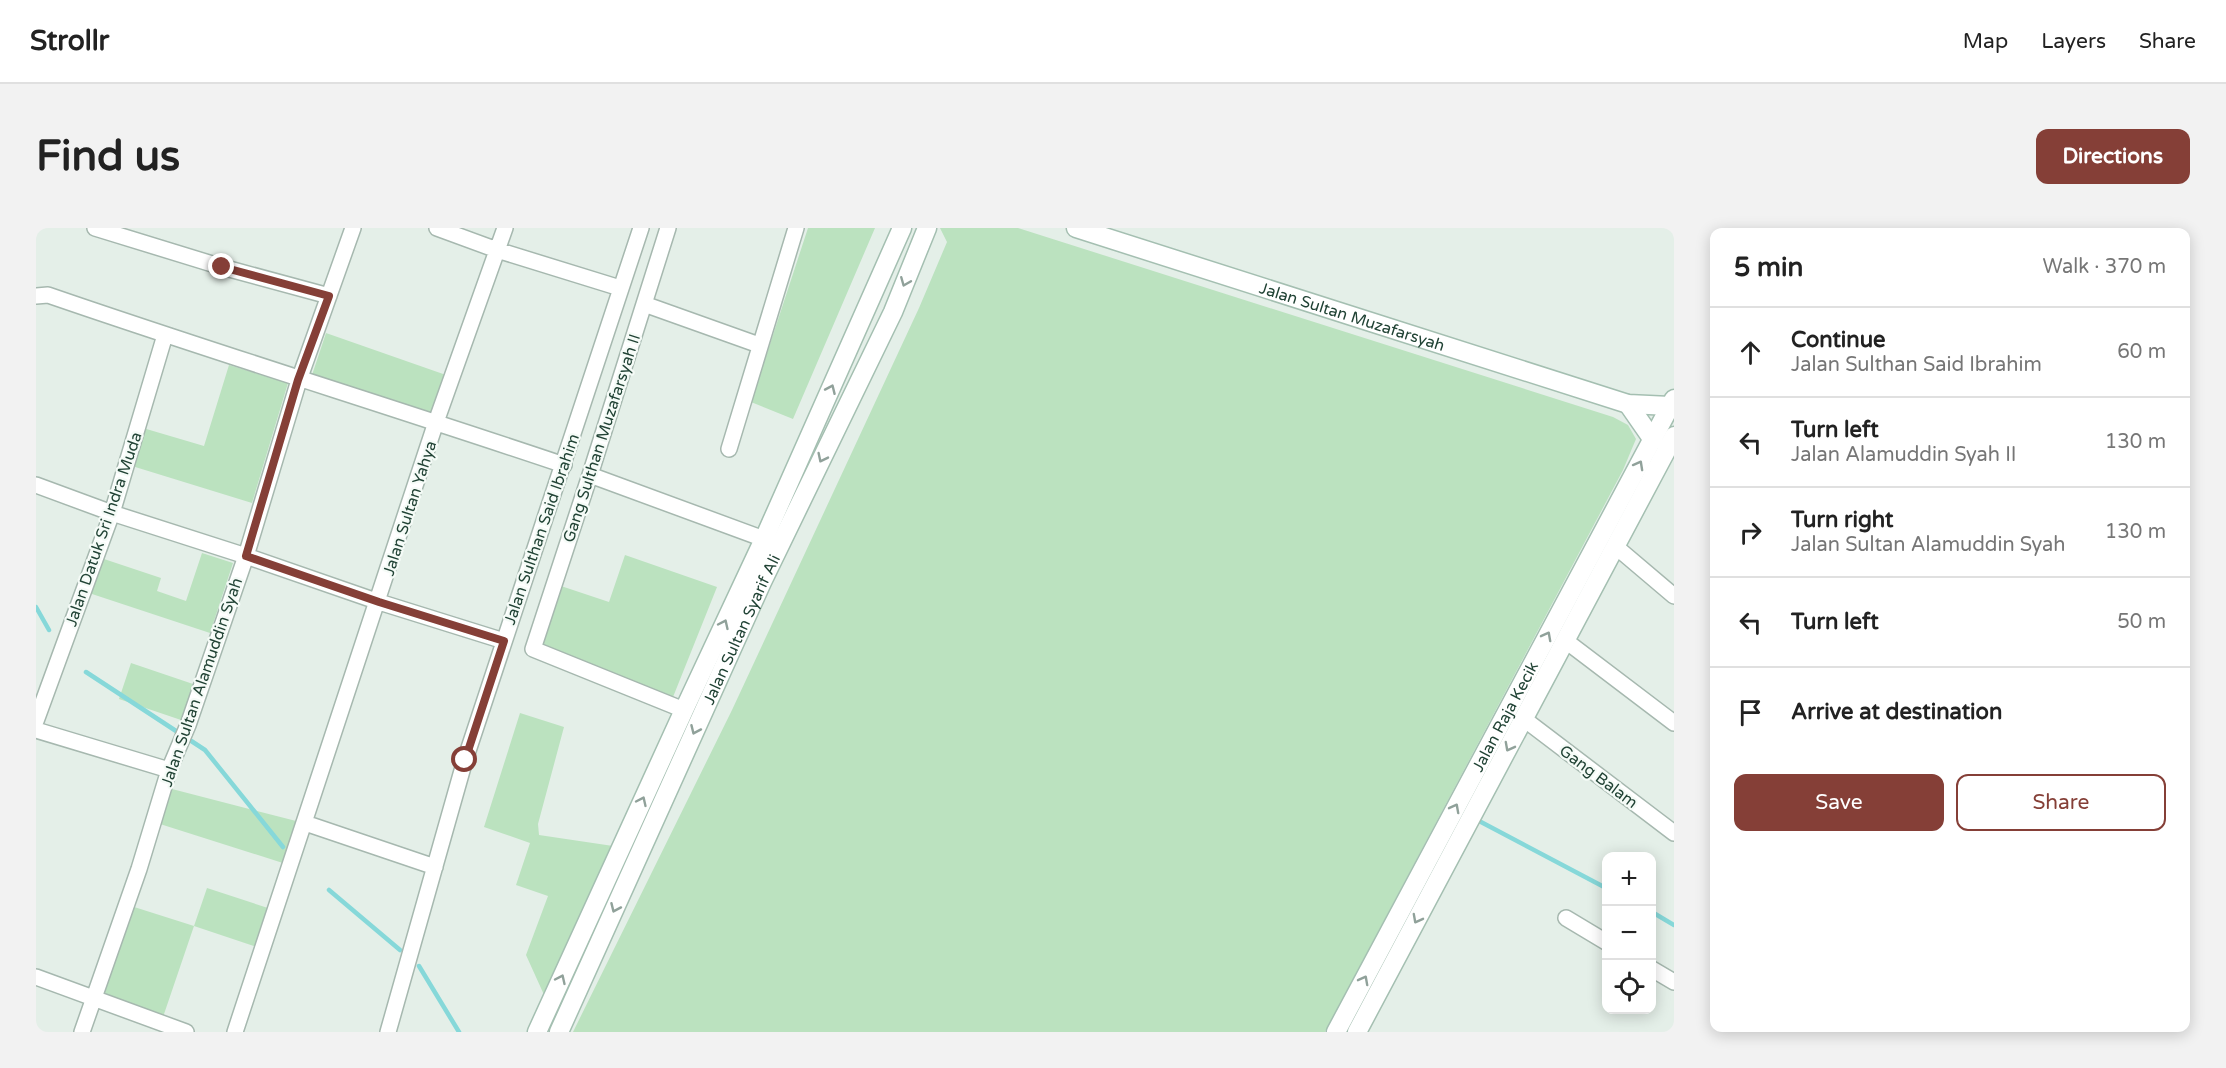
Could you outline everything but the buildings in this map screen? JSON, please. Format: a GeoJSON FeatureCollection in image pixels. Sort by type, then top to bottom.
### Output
{"type":"FeatureCollection","features":[{"type":"Feature","properties":{"kind":"street"},"geometry":{"type":"LineString","coordinates":[[95,228],[222,267],[329,296]]}},
{"type":"Feature","properties":{"kind":"street","name":"Jalan Sultan Alamuddin Syah"},"geometry":{"type":"LineString","coordinates":[[82,1032],[139,869],[170,770],[188,725],[246,556],[298,380],[353,228]]}},
{"type":"Feature","properties":{"kind":"street"},"geometry":{"type":"LineString","coordinates":[[437,228],[497,250],[620,288]]}},
{"type":"Feature","properties":{"kind":"street","name":"Jalan Sultan Yahya"},"geometry":{"type":"LineString","coordinates":[[235,1032],[379,602],[436,422],[505,228]]}},
{"type":"Feature","properties":{"kind":"street","name":"Jalan Sulthan Said Ibrahim"},"geometry":{"type":"LineString","coordinates":[[388,1032],[465,760],[641,228]]}},
{"type":"Feature","properties":{"kind":"street","name":"Gang Sulthan Muzafarsyah II"},"geometry":{"type":"LineString","coordinates":[[668,228],[591,475],[533,649],[684,710]]}},
{"type":"Feature","properties":{"kind":"street"},"geometry":{"type":"LineString","coordinates":[[729,449],[796,228]]}},
{"type":"Feature","properties":{"kind":"street","name":"Jalan Sultan Syarif Ali"},"geometry":{"type":"LineString","coordinates":[[548,1030],[684,710],[764,539],[902,228]]}},
{"type":"Feature","properties":{"kind":"street","name":"Jalan Sultan Syarif Ali"},"geometry":{"type":"LineString","coordinates":[[548,1030],[892,312],[927,228]]}},
{"type":"Feature","properties":{"kind":"street","name":"Jalan Sultan Muzafarsyah"},"geometry":{"type":"LineString","coordinates":[[1076,228],[1628,404],[1672,402]]}},
{"type":"Feature","properties":{"kind":"street"},"geometry":{"type":"LineString","coordinates":[[36,296],[48,295],[298,380],[436,422],[564,465]]}},
{"type":"Feature","properties":{"kind":"street"},"geometry":{"type":"LineString","coordinates":[[644,304],[759,345]]}},
{"type":"Feature","properties":{"kind":"street","name":"Jalan Datuk Sri Indra Muda"},"geometry":{"type":"LineString","coordinates":[[36,721],[112,513],[165,335]]}},
{"type":"Feature","properties":{"kind":"street","name":"Jalan Raja Kecik"},"geometry":{"type":"LineString","coordinates":[[1336,1032],[1672,402]]}},
{"type":"Feature","properties":{"kind":"street"},"geometry":{"type":"LineString","coordinates":[[1628,404],[1653,440]]}},
{"type":"Feature","properties":{"kind":"street","name":"Jalan Raja Kecik"},"geometry":{"type":"LineString","coordinates":[[1357,1032],[1674,436]]}},
{"type":"Feature","properties":{"kind":"street"},"geometry":{"type":"LineString","coordinates":[[591,475],[764,539]]}},
{"type":"Feature","properties":{"kind":"street"},"geometry":{"type":"LineString","coordinates":[[36,484],[112,513],[504,641]]}},
{"type":"Feature","properties":{"kind":"street"},"geometry":{"type":"LineString","coordinates":[[1615,546],[1674,596]]}},
{"type":"Feature","properties":{"kind":"street"},"geometry":{"type":"LineString","coordinates":[[1580,574],[1596,582]]}},
{"type":"Feature","properties":{"kind":"street"},"geometry":{"type":"LineString","coordinates":[[1566,641],[1674,723]]}},
{"type":"Feature","properties":{"kind":"street","name":"Gang Balam"},"geometry":{"type":"LineString","coordinates":[[1524,719],[1674,833]]}},
{"type":"Feature","properties":{"kind":"street"},"geometry":{"type":"LineString","coordinates":[[36,730],[170,770]]}},
{"type":"Feature","properties":{"kind":"street"},"geometry":{"type":"LineString","coordinates":[[305,823],[435,867]]}},
{"type":"Feature","properties":{"kind":"street"},"geometry":{"type":"LineString","coordinates":[[1566,918],[1602,940]]}},
{"type":"Feature","properties":{"kind":"street"},"geometry":{"type":"LineString","coordinates":[[1656,971],[1674,982]]}},
{"type":"Feature","properties":{"kind":"street"},"geometry":{"type":"LineString","coordinates":[[36,977],[186,1032]]}},
{"type":"Feature","properties":{"kind":"green space"},"geometry":{"type":"Polygon","coordinates":[[[808,228],[875,228],[793,419],[751,402],[808,228]]]}},
{"type":"Feature","properties":{"kind":"green space"},"geometry":{"type":"Polygon","coordinates":[[[940,228],[1018,228],[1613,417],[1628,425],[1636,439],[1623,470],[1325,1032],[573,1032],[732,710],[919,308],[947,242],[940,228]]]}},
{"type":"Feature","properties":{"kind":"green space"},"geometry":{"type":"Polygon","coordinates":[[[326,333],[446,375],[432,416],[312,375],[326,333]]]}},
{"type":"Feature","properties":{"kind":"green space"},"geometry":{"type":"Polygon","coordinates":[[[229,365],[288,383],[252,503],[132,466],[143,428],[204,446],[229,365]]]}},
{"type":"Feature","properties":{"kind":"green space"},"geometry":{"type":"Polygon","coordinates":[[[202,553],[233,563],[210,633],[89,593],[101,558],[161,578],[157,591],[186,601],[202,553]]]}},
{"type":"Feature","properties":{"kind":"green space"},"geometry":{"type":"Polygon","coordinates":[[[625,555],[717,587],[673,697],[541,646],[561,586],[609,602],[625,555]]]}},
{"type":"Feature","properties":{"kind":"green space"},"geometry":{"type":"Polygon","coordinates":[[[131,663],[193,684],[181,720],[119,699],[131,663]]]}},
{"type":"Feature","properties":{"kind":"green space"},"geometry":{"type":"Polygon","coordinates":[[[520,713],[564,727],[538,824],[539,835],[613,846],[545,997],[526,955],[548,896],[516,885],[530,843],[484,827],[520,713]]]}},
{"type":"Feature","properties":{"kind":"green space"},"geometry":{"type":"Polygon","coordinates":[[[172,789],[300,822],[286,864],[160,824],[172,789]]]}},
{"type":"Feature","properties":{"kind":"green space"},"geometry":{"type":"Polygon","coordinates":[[[207,888],[271,909],[257,947],[194,926],[207,888]]]}},
{"type":"Feature","properties":{"kind":"green space"},"geometry":{"type":"Polygon","coordinates":[[[131,906],[194,926],[163,1017],[102,995],[131,906]]]}},
{"type":"Feature","properties":{"kind":"waterway"},"geometry":{"type":"LineString","coordinates":[[36,607],[49,630]]}},
{"type":"Feature","properties":{"kind":"waterway"},"geometry":{"type":"LineString","coordinates":[[86,672],[205,750],[283,847]]}},
{"type":"Feature","properties":{"kind":"waterway"},"geometry":{"type":"LineString","coordinates":[[1481,822],[1602,886]]}},
{"type":"Feature","properties":{"kind":"waterway"},"geometry":{"type":"LineString","coordinates":[[329,890],[400,950]]}},
{"type":"Feature","properties":{"kind":"waterway"},"geometry":{"type":"LineString","coordinates":[[1656,914],[1674,925]]}},
{"type":"Feature","properties":{"kind":"waterway"},"geometry":{"type":"LineString","coordinates":[[419,966],[459,1032]]}},
{"type":"Feature","properties":{"kind":"route"},"geometry":{"type":"LineString","coordinates":[[222,267],[329,296],[298,380],[246,556],[379,602],[504,641],[465,760]]}}]}
